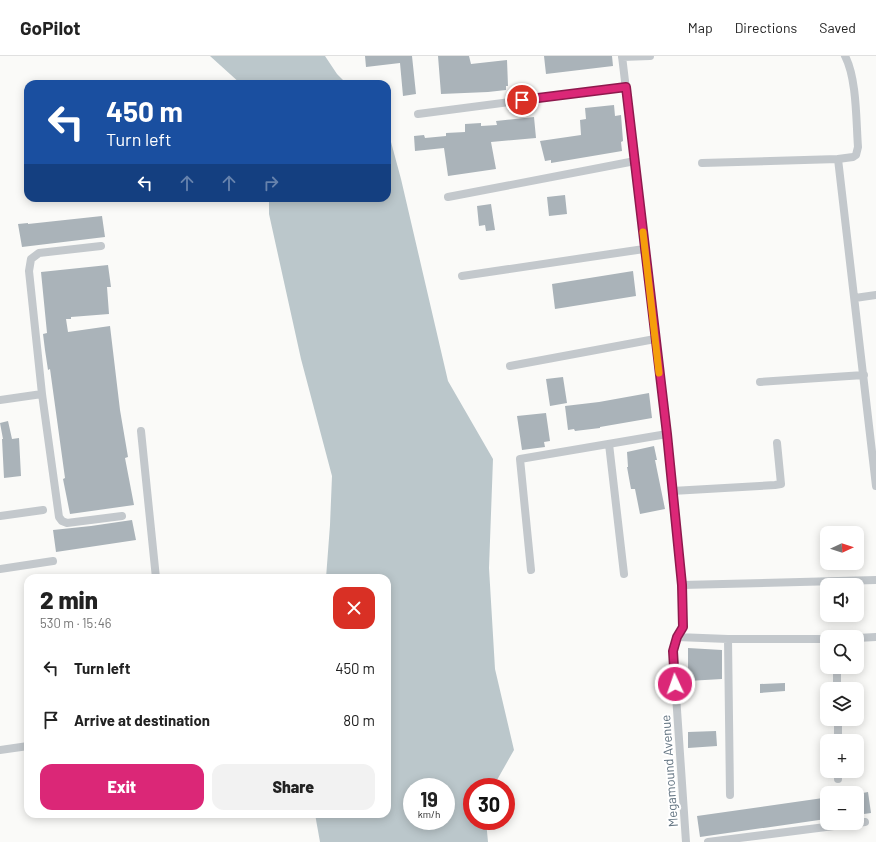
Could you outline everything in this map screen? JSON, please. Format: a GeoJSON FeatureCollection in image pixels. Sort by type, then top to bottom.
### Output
{"type":"FeatureCollection","features":[{"type":"Feature","properties":{"kind":"street"},"geometry":{"type":"LineString","coordinates":[[622,56],[650,56]]}},
{"type":"Feature","properties":{"kind":"street","name":"Megamound Avenue"},"geometry":{"type":"LineString","coordinates":[[622,56],[667,434],[682,585],[683,627],[677,637],[673,651],[686,842]]}},
{"type":"Feature","properties":{"kind":"street"},"geometry":{"type":"LineString","coordinates":[[702,163],[838,159],[853,157],[856,155],[858,147],[852,79],[849,64],[845,56]]}},
{"type":"Feature","properties":{"kind":"street"},"geometry":{"type":"LineString","coordinates":[[418,114],[626,87]]}},
{"type":"Feature","properties":{"kind":"street"},"geometry":{"type":"LineString","coordinates":[[838,159],[876,486]]}},
{"type":"Feature","properties":{"kind":"street"},"geometry":{"type":"LineString","coordinates":[[448,197],[635,162]]}},
{"type":"Feature","properties":{"kind":"street"},"geometry":{"type":"LineString","coordinates":[[101,246],[39,253],[31,259],[29,271],[42,394],[59,517],[62,521],[67,523],[122,516]]}},
{"type":"Feature","properties":{"kind":"street"},"geometry":{"type":"LineString","coordinates":[[462,276],[644,249]]}},
{"type":"Feature","properties":{"kind":"street"},"geometry":{"type":"LineString","coordinates":[[855,298],[876,295]]}},
{"type":"Feature","properties":{"kind":"street"},"geometry":{"type":"LineString","coordinates":[[510,366],[655,339]]}},
{"type":"Feature","properties":{"kind":"street"},"geometry":{"type":"LineString","coordinates":[[760,382],[864,375]]}},
{"type":"Feature","properties":{"kind":"street"},"geometry":{"type":"LineString","coordinates":[[0,400],[42,394]]}},
{"type":"Feature","properties":{"kind":"street"},"geometry":{"type":"LineString","coordinates":[[141,432],[156,574]]}},
{"type":"Feature","properties":{"kind":"street"},"geometry":{"type":"LineString","coordinates":[[531,570],[520,460],[667,434]]}},
{"type":"Feature","properties":{"kind":"street"},"geometry":{"type":"LineString","coordinates":[[672,491],[781,484],[777,443]]}},
{"type":"Feature","properties":{"kind":"street"},"geometry":{"type":"LineString","coordinates":[[609,444],[624,574]]}},
{"type":"Feature","properties":{"kind":"street"},"geometry":{"type":"LineString","coordinates":[[0,516],[43,510]]}},
{"type":"Feature","properties":{"kind":"street"},"geometry":{"type":"LineString","coordinates":[[0,569],[53,561]]}},
{"type":"Feature","properties":{"kind":"street"},"geometry":{"type":"LineString","coordinates":[[682,585],[876,580]]}},
{"type":"Feature","properties":{"kind":"street"},"geometry":{"type":"LineString","coordinates":[[677,637],[728,639],[820,639]]}},
{"type":"Feature","properties":{"kind":"street"},"geometry":{"type":"LineString","coordinates":[[864,638],[876,637]]}},
{"type":"Feature","properties":{"kind":"street"},"geometry":{"type":"LineString","coordinates":[[728,639],[730,795]]}},
{"type":"Feature","properties":{"kind":"street"},"geometry":{"type":"LineString","coordinates":[[0,750],[24,747]]}},
{"type":"Feature","properties":{"kind":"street"},"geometry":{"type":"LineString","coordinates":[[708,842],[820,828]]}},
{"type":"Feature","properties":{"kind":"shaded area"},"geometry":{"type":"Polygon","coordinates":[[[210,56],[325,56],[343,80],[237,80],[210,56]]]}},
{"type":"Feature","properties":{"kind":"shaded area"},"geometry":{"type":"Polygon","coordinates":[[[391,142],[448,381],[493,459],[489,568],[495,669],[514,750],[498,778],[463,778],[463,830],[487,830],[488,842],[320,842],[316,818],[391,818],[391,574],[326,574],[332,476],[301,359],[269,214],[269,202],[391,202],[391,142]]]}},
{"type":"Feature","properties":{"kind":"building"},"geometry":{"type":"Polygon","coordinates":[[[365,56],[412,56],[416,94],[403,96],[400,63],[366,67],[365,56]]]}},
{"type":"Feature","properties":{"kind":"building"},"geometry":{"type":"Polygon","coordinates":[[[438,56],[469,56],[471,64],[507,60],[508,86],[506,86],[506,90],[441,94],[438,56]]]}},
{"type":"Feature","properties":{"kind":"building"},"geometry":{"type":"Polygon","coordinates":[[[544,56],[612,56],[613,66],[546,74],[544,56]]]}},
{"type":"Feature","properties":{"kind":"building"},"geometry":{"type":"Polygon","coordinates":[[[614,105],[615,116],[621,115],[623,141],[621,142],[622,151],[551,163],[551,160],[545,161],[540,141],[581,135],[580,120],[586,119],[585,108],[614,105]]]}},
{"type":"Feature","properties":{"kind":"building"},"geometry":{"type":"Polygon","coordinates":[[[534,117],[536,138],[491,142],[496,169],[448,176],[444,148],[415,151],[414,136],[424,135],[425,138],[446,136],[446,133],[465,132],[465,124],[481,123],[481,126],[497,125],[496,121],[534,117]]]}},
{"type":"Feature","properties":{"kind":"building"},"geometry":{"type":"Polygon","coordinates":[[[565,195],[567,214],[549,216],[547,197],[565,195]]]}},
{"type":"Feature","properties":{"kind":"building"},"geometry":{"type":"Polygon","coordinates":[[[491,204],[495,230],[486,231],[485,225],[479,226],[477,206],[491,204]]]}},
{"type":"Feature","properties":{"kind":"building"},"geometry":{"type":"Polygon","coordinates":[[[102,216],[105,237],[22,247],[18,224],[102,216]]]}},
{"type":"Feature","properties":{"kind":"building"},"geometry":{"type":"Polygon","coordinates":[[[108,265],[111,287],[107,287],[109,314],[71,317],[71,319],[66,319],[68,332],[110,326],[120,410],[128,457],[125,458],[134,505],[70,514],[63,479],[65,478],[50,369],[48,370],[43,334],[47,333],[41,272],[108,265]]]}},
{"type":"Feature","properties":{"kind":"building"},"geometry":{"type":"Polygon","coordinates":[[[633,271],[636,296],[555,309],[552,284],[633,271]]]}},
{"type":"Feature","properties":{"kind":"building"},"geometry":{"type":"Polygon","coordinates":[[[563,377],[567,403],[550,406],[546,379],[563,377]]]}},
{"type":"Feature","properties":{"kind":"building"},"geometry":{"type":"Polygon","coordinates":[[[649,393],[652,418],[600,428],[575,431],[574,429],[568,430],[565,406],[599,402],[649,393]]]}},
{"type":"Feature","properties":{"kind":"building"},"geometry":{"type":"Polygon","coordinates":[[[546,413],[550,441],[544,442],[545,447],[522,450],[517,416],[546,413]]]}},
{"type":"Feature","properties":{"kind":"building"},"geometry":{"type":"Polygon","coordinates":[[[8,421],[12,439],[19,438],[21,476],[4,478],[3,439],[0,423],[8,421]]]}},
{"type":"Feature","properties":{"kind":"building"},"geometry":{"type":"Polygon","coordinates":[[[654,446],[657,460],[655,460],[665,509],[640,514],[635,489],[631,489],[627,467],[627,452],[654,446]]]}},
{"type":"Feature","properties":{"kind":"building"},"geometry":{"type":"Polygon","coordinates":[[[132,520],[136,540],[56,552],[53,530],[132,520]]]}},
{"type":"Feature","properties":{"kind":"building"},"geometry":{"type":"Polygon","coordinates":[[[688,648],[722,650],[722,679],[688,681],[688,648]]]}},
{"type":"Feature","properties":{"kind":"building"},"geometry":{"type":"Polygon","coordinates":[[[785,683],[785,691],[760,693],[760,684],[785,683]]]}},
{"type":"Feature","properties":{"kind":"building"},"geometry":{"type":"Polygon","coordinates":[[[716,731],[717,746],[688,748],[688,732],[716,731]]]}},
{"type":"Feature","properties":{"kind":"building"},"geometry":{"type":"Polygon","coordinates":[[[868,792],[871,813],[864,814],[864,793],[868,792]]]}},
{"type":"Feature","properties":{"kind":"building"},"geometry":{"type":"Polygon","coordinates":[[[820,798],[820,820],[700,837],[697,816],[820,798]]]}},
{"type":"Feature","properties":{"kind":"slow traffic"},"geometry":{"type":"LineString","coordinates":[[643,232],[659,373]]}},
{"type":"Feature","properties":{"kind":"route"},"geometry":{"type":"LineString","coordinates":[[522,100],[626,87],[667,434],[682,585],[683,627],[677,637],[673,651],[675,684]]}}]}
